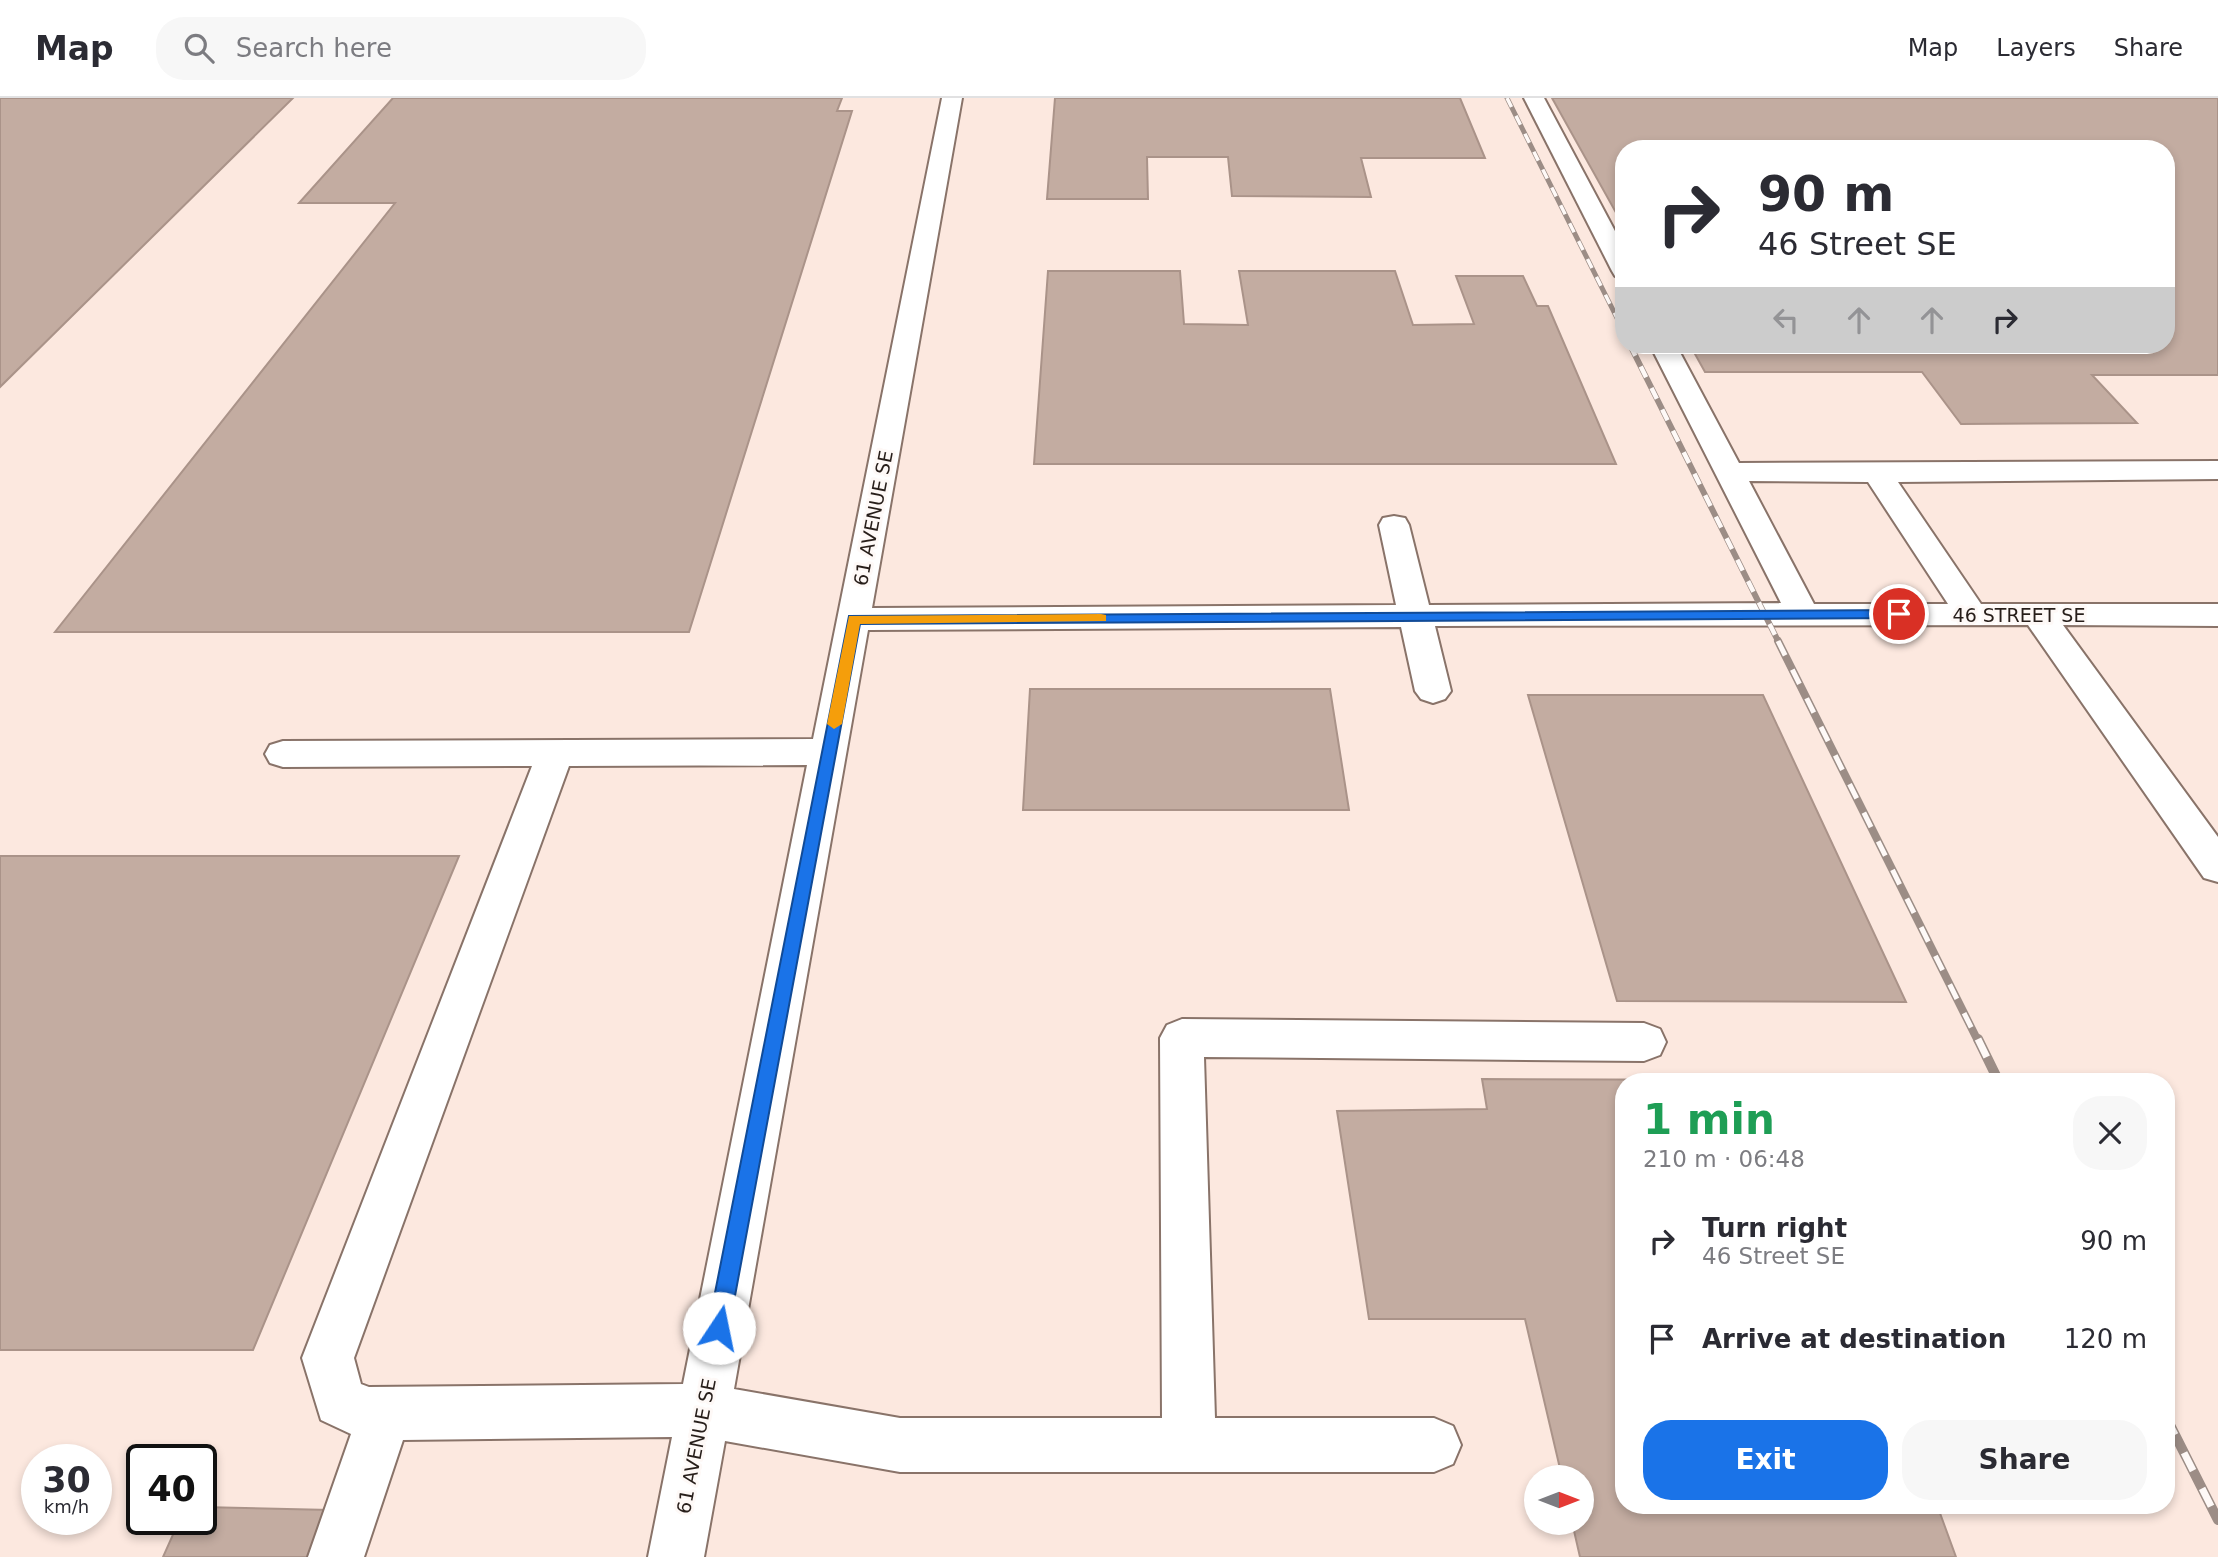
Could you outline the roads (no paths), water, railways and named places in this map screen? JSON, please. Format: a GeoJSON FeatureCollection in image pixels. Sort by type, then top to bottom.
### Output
{"type":"FeatureCollection","features":[{"type":"Feature","properties":{"kind":"street","name":"61 AVENUE SE"},"geometry":{"type":"LineString","coordinates":[[676,1557],[952,98]]}},
{"type":"Feature","properties":{"kind":"street"},"geometry":{"type":"LineString","coordinates":[[1534,98],[1615,254]]}},
{"type":"Feature","properties":{"kind":"street"},"geometry":{"type":"LineString","coordinates":[[1668,354],[1803,614]]}},
{"type":"Feature","properties":{"kind":"street"},"geometry":{"type":"LineString","coordinates":[[1729,472],[2218,470]]}},
{"type":"Feature","properties":{"kind":"street"},"geometry":{"type":"LineString","coordinates":[[1877,472],[1972,615]]}},
{"type":"Feature","properties":{"kind":"street"},"geometry":{"type":"LineString","coordinates":[[1394,525],[1433,691]]}},
{"type":"Feature","properties":{"kind":"street","name":"46 STREET SE"},"geometry":{"type":"LineString","coordinates":[[854,620],[1803,614],[2218,615]]}},
{"type":"Feature","properties":{"kind":"street"},"geometry":{"type":"LineString","coordinates":[[2038,615],[2218,867]]}},
{"type":"Feature","properties":{"kind":"street"},"geometry":{"type":"LineString","coordinates":[[283,754],[829,752]]}},
{"type":"Feature","properties":{"kind":"street"},"geometry":{"type":"LineString","coordinates":[[555,753],[328,1358],[340,1401],[367,1414],[703,1410],[900,1445],[1434,1445]]}},
{"type":"Feature","properties":{"kind":"street"},"geometry":{"type":"LineString","coordinates":[[1189,1444],[1182,1038],[1644,1042]]}},
{"type":"Feature","properties":{"kind":"street"},"geometry":{"type":"LineString","coordinates":[[336,1557],[385,1413]]}},
{"type":"Feature","properties":{"kind":"railway"},"geometry":{"type":"LineString","coordinates":[[1507,98],[1615,314]]}},
{"type":"Feature","properties":{"kind":"railway"},"geometry":{"type":"LineString","coordinates":[[1634,354],[1978,1041]]}},
{"type":"Feature","properties":{"kind":"railway"},"geometry":{"type":"LineString","coordinates":[[1978,1039],[1995,1073]]}},
{"type":"Feature","properties":{"kind":"railway"},"geometry":{"type":"LineString","coordinates":[[2175,1435],[2218,1520]]}}]}
